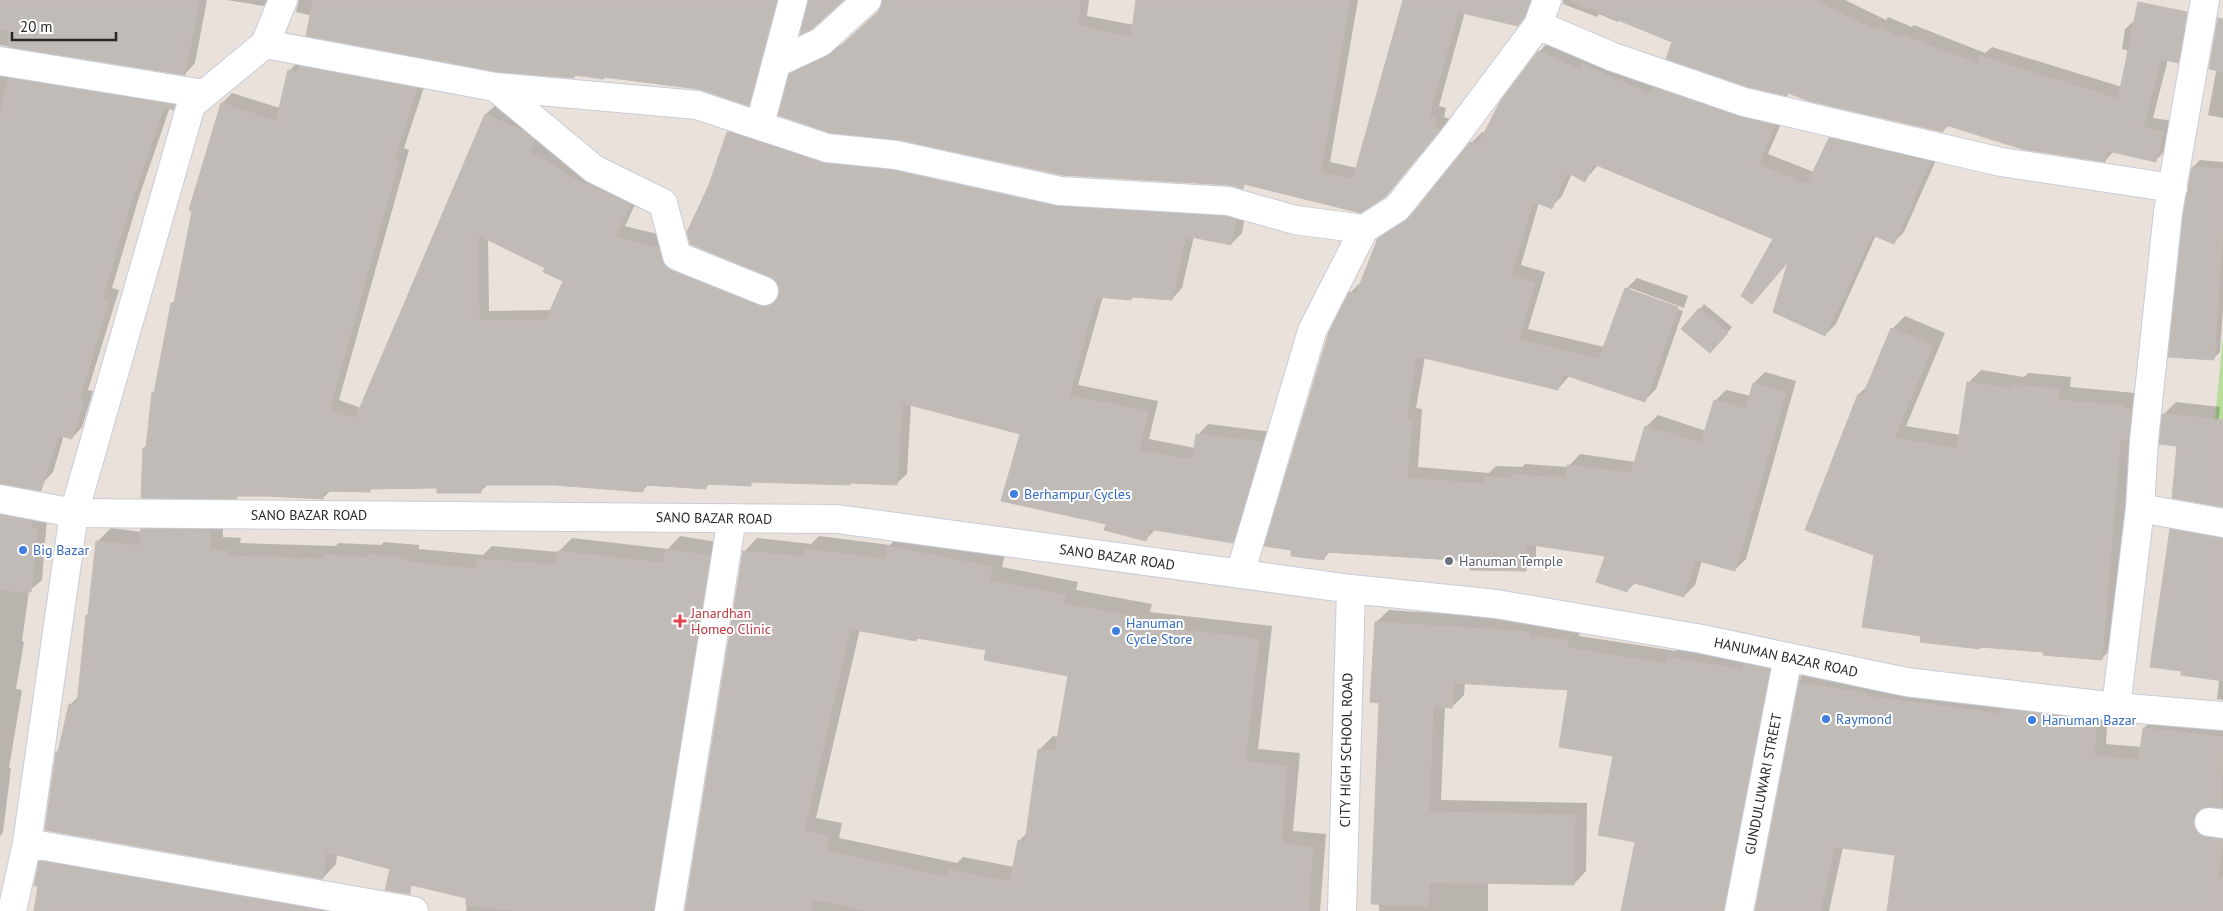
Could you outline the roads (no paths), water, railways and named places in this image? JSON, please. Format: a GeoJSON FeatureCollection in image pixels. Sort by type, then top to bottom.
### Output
{"type":"FeatureCollection","features":[{"type":"Feature","properties":{"kind":"street"},"geometry":{"type":"LineString","coordinates":[[12,911],[27,843],[74,513],[191,105],[265,44],[283,0]]}},
{"type":"Feature","properties":{"kind":"street"},"geometry":{"type":"LineString","coordinates":[[760,124],[794,0]]}},
{"type":"Feature","properties":{"kind":"street"},"geometry":{"type":"LineString","coordinates":[[776,63],[821,42],[867,0]]}},
{"type":"Feature","properties":{"kind":"street"},"geometry":{"type":"LineString","coordinates":[[2116,707],[2140,508],[2144,440],[2173,188],[2205,0]]}},
{"type":"Feature","properties":{"kind":"street"},"geometry":{"type":"LineString","coordinates":[[1240,574],[1312,331],[1364,229],[1397,208],[1452,140],[1542,12],[1613,57],[1744,102],[2002,162],[2173,188]]}},
{"type":"Feature","properties":{"kind":"street"},"geometry":{"type":"LineString","coordinates":[[265,44],[495,87],[697,105],[760,124],[827,148],[896,155],[1060,191],[1228,201],[1296,220],[1364,229]]}},
{"type":"Feature","properties":{"kind":"street"},"geometry":{"type":"LineString","coordinates":[[0,61],[204,94]]}},
{"type":"Feature","properties":{"kind":"street"},"geometry":{"type":"LineString","coordinates":[[495,87],[594,169],[663,204],[677,256],[764,291]]}},
{"type":"Feature","properties":{"kind":"street","name":"SANO BAZAR ROAD"},"geometry":{"type":"LineString","coordinates":[[0,500],[74,513],[837,519],[1350,589]]}},
{"type":"Feature","properties":{"kind":"street"},"geometry":{"type":"LineString","coordinates":[[2140,508],[2223,524]]}},
{"type":"Feature","properties":{"kind":"street"},"geometry":{"type":"LineString","coordinates":[[669,911],[732,518]]}},
{"type":"Feature","properties":{"kind":"street","name":"HANUMAN BAZAR ROAD"},"geometry":{"type":"LineString","coordinates":[[1350,589],[1496,604],[1702,639],[1906,682],[2116,707],[2223,716]]}},
{"type":"Feature","properties":{"kind":"street","name":"CITY HIGH SCHOOL ROAD"},"geometry":{"type":"LineString","coordinates":[[1342,911],[1350,589]]}},
{"type":"Feature","properties":{"kind":"street","name":"GUNDULUWARI STREET"},"geometry":{"type":"LineString","coordinates":[[1739,911],[1788,657]]}},
{"type":"Feature","properties":{"kind":"street"},"geometry":{"type":"LineString","coordinates":[[27,843],[414,911]]}},
{"type":"Feature","properties":{"kind":"place","name":"Berhampur Cycles"},"geometry":{"type":"Point","coordinates":[1014,494]}},
{"type":"Feature","properties":{"kind":"place","name":"Big Bazar"},"geometry":{"type":"Point","coordinates":[23,550]}},
{"type":"Feature","properties":{"kind":"place","name":"Hanuman Temple"},"geometry":{"type":"Point","coordinates":[1449,561]}},
{"type":"Feature","properties":{"kind":"place","name":"Janardhan Homeo Clinic"},"geometry":{"type":"Point","coordinates":[680,621]}},
{"type":"Feature","properties":{"kind":"place","name":"Hanuman Cycle Store"},"geometry":{"type":"Point","coordinates":[1116,631]}},
{"type":"Feature","properties":{"kind":"place","name":"Raymond"},"geometry":{"type":"Point","coordinates":[1826,719]}},
{"type":"Feature","properties":{"kind":"place","name":"Hanuman Bazar"},"geometry":{"type":"Point","coordinates":[2032,720]}}]}
